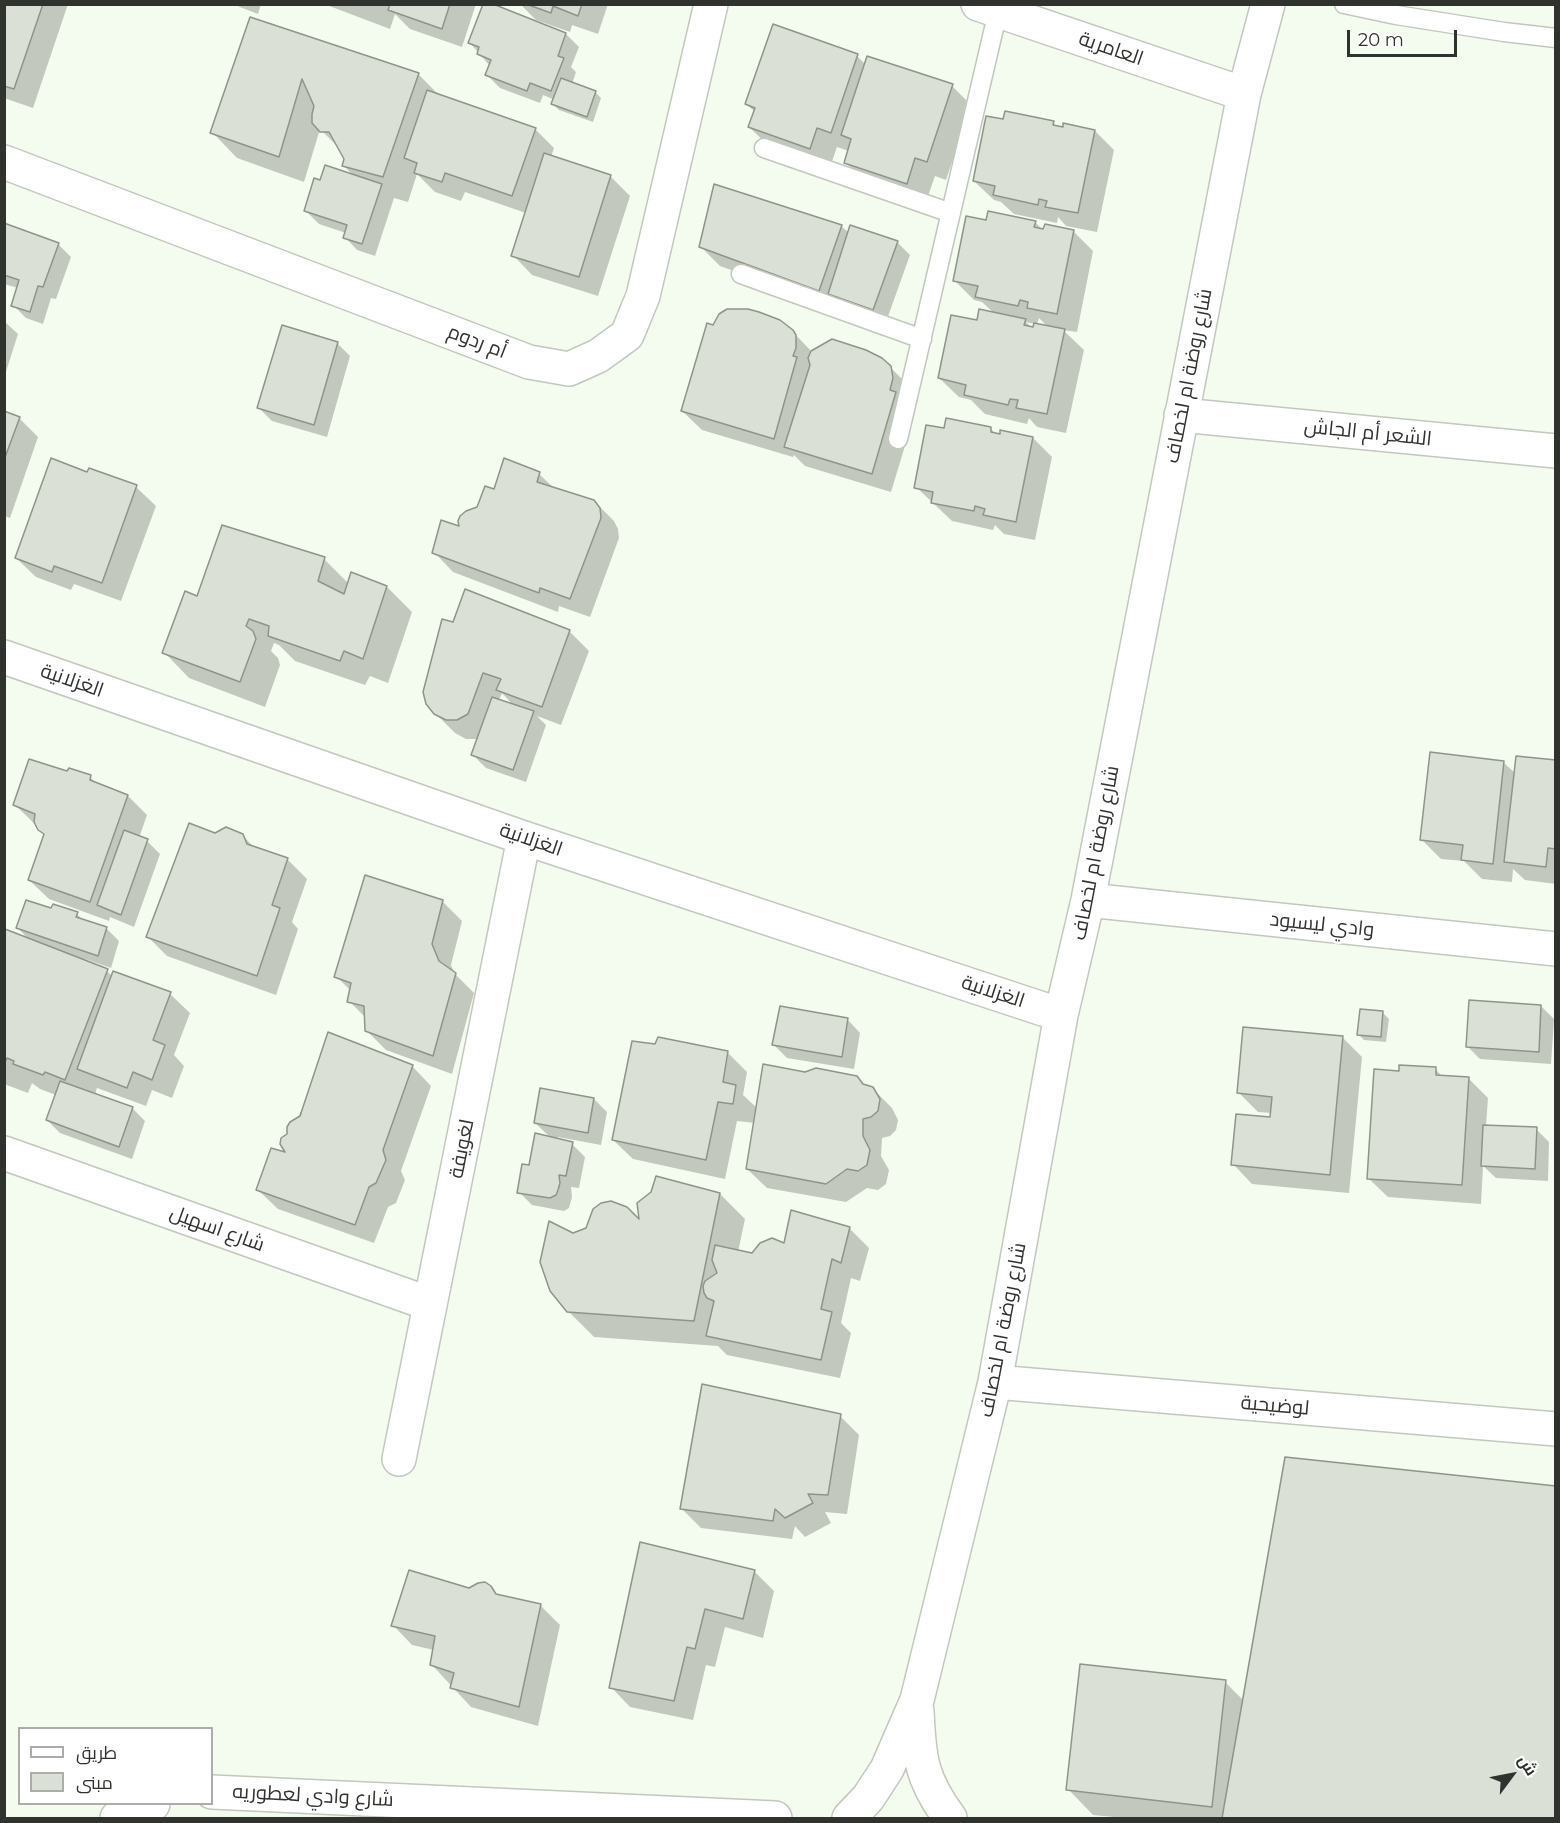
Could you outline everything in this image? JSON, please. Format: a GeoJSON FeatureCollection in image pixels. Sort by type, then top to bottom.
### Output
{"type":"FeatureCollection","features":[{"type":"Feature","properties":{"kind":"street","name":"أم ردوم"},"geometry":{"type":"LineString","coordinates":[[4,162],[529,362],[569,369],[598,356],[627,335],[642,296],[711,4]]}},
{"type":"Feature","properties":{"kind":"street","name":"شارع روضة ام لخصاف"},"geometry":{"type":"LineString","coordinates":[[849,1818],[868,1798],[887,1769],[916,1700],[994,1382],[1061,1015],[1088,900],[1244,94],[1268,4]]}},
{"type":"Feature","properties":{"kind":"street","name":"العامرية"},"geometry":{"type":"LineString","coordinates":[[988,8],[1244,94]]}},
{"type":"Feature","properties":{"kind":"street","name":"الشعر أم الجاش"},"geometry":{"type":"LineString","coordinates":[[1181,415],[1556,451]]}},
{"type":"Feature","properties":{"kind":"street","name":"الغزلانية"},"geometry":{"type":"LineString","coordinates":[[4,657],[524,838],[1061,1015]]}},
{"type":"Feature","properties":{"kind":"street","name":"لغويفة"},"geometry":{"type":"LineString","coordinates":[[399,1460],[524,838]]}},
{"type":"Feature","properties":{"kind":"street","name":"وادي ليسيود"},"geometry":{"type":"LineString","coordinates":[[1088,900],[1556,949]]}},
{"type":"Feature","properties":{"kind":"street","name":"شارع اسهيل"},"geometry":{"type":"LineString","coordinates":[[4,1153],[430,1304]]}},
{"type":"Feature","properties":{"kind":"street","name":"لوضيحية"},"geometry":{"type":"LineString","coordinates":[[994,1382],[1556,1429]]}},
{"type":"Feature","properties":{"kind":"street","name":"شارع روضة ام لخصاف"},"geometry":{"type":"LineString","coordinates":[[916,1700],[918,1748],[924,1773],[936,1798],[950,1818]]}},
{"type":"Feature","properties":{"kind":"street","name":"شارع وادي لعطوريه"},"geometry":{"type":"LineString","coordinates":[[213,1792],[775,1818]]}},
{"type":"Feature","properties":{"kind":"street"},"geometry":{"type":"LineString","coordinates":[[117,1818],[148,1805]]}},
{"type":"Feature","properties":{"kind":"lane"},"geometry":{"type":"LineString","coordinates":[[1344,4],[1482,29],[1556,38]]}},
{"type":"Feature","properties":{"kind":"lane"},"geometry":{"type":"LineString","coordinates":[[898,439],[951,213],[988,8]]}},
{"type":"Feature","properties":{"kind":"lane"},"geometry":{"type":"LineString","coordinates":[[764,148],[951,213]]}},
{"type":"Feature","properties":{"kind":"lane"},"geometry":{"type":"LineString","coordinates":[[741,274],[922,339]]}},
{"type":"Feature","properties":{"kind":"building"},"geometry":{"type":"Polygon","coordinates":[[[4,4],[43,4],[14,89],[4,86],[4,4]]]}},
{"type":"Feature","properties":{"kind":"building"},"geometry":{"type":"Polygon","coordinates":[[[390,4],[450,4],[442,29],[388,10],[390,4]]]}},
{"type":"Feature","properties":{"kind":"building"},"geometry":{"type":"Polygon","coordinates":[[[483,4],[493,4],[566,33],[558,56],[564,58],[551,91],[530,83],[527,91],[485,75],[491,60],[477,54],[479,47],[468,43],[483,4]]]}},
{"type":"Feature","properties":{"kind":"building"},"geometry":{"type":"Polygon","coordinates":[[[526,4],[582,4],[578,16],[553,6],[551,13],[526,4]]]}},
{"type":"Feature","properties":{"kind":"building"},"geometry":{"type":"Polygon","coordinates":[[[250,17],[419,73],[383,177],[342,166],[344,159],[329,132],[320,132],[312,123],[314,106],[302,79],[279,157],[210,133],[250,17]]]}},
{"type":"Feature","properties":{"kind":"building"},"geometry":{"type":"Polygon","coordinates":[[[773,24],[858,54],[831,133],[817,128],[810,149],[748,127],[755,108],[745,104],[773,24]]]}},
{"type":"Feature","properties":{"kind":"building"},"geometry":{"type":"Polygon","coordinates":[[[867,56],[953,84],[927,162],[915,158],[907,184],[844,163],[851,139],[841,135],[867,56]]]}},
{"type":"Feature","properties":{"kind":"building"},"geometry":{"type":"Polygon","coordinates":[[[561,78],[596,91],[587,117],[551,104],[561,78]]]}},
{"type":"Feature","properties":{"kind":"building"},"geometry":{"type":"Polygon","coordinates":[[[427,90],[536,128],[512,196],[445,173],[442,182],[414,173],[417,163],[404,158],[427,90]]]}},
{"type":"Feature","properties":{"kind":"building"},"geometry":{"type":"Polygon","coordinates":[[[1005,111],[1054,121],[1053,125],[1063,127],[1063,123],[1095,130],[1078,213],[1045,207],[1047,201],[1039,199],[1038,205],[993,195],[995,186],[973,181],[986,116],[1003,119],[1005,111]]]}},
{"type":"Feature","properties":{"kind":"building"},"geometry":{"type":"Polygon","coordinates":[[[544,153],[611,175],[579,277],[511,256],[544,153]]]}},
{"type":"Feature","properties":{"kind":"building"},"geometry":{"type":"Polygon","coordinates":[[[325,165],[382,184],[362,244],[343,238],[347,225],[304,211],[314,178],[320,180],[325,165]]]}},
{"type":"Feature","properties":{"kind":"building"},"geometry":{"type":"Polygon","coordinates":[[[714,184],[842,225],[819,291],[699,247],[714,184]]]}},
{"type":"Feature","properties":{"kind":"building"},"geometry":{"type":"Polygon","coordinates":[[[988,211],[1036,221],[1034,227],[1043,229],[1045,224],[1074,230],[1057,314],[1027,308],[1028,302],[1020,300],[1018,306],[975,297],[978,286],[953,281],[966,216],[986,220],[988,211]]]}},
{"type":"Feature","properties":{"kind":"building"},"geometry":{"type":"Polygon","coordinates":[[[4,223],[59,243],[43,287],[38,286],[30,312],[11,306],[19,280],[4,275],[4,223]]]}},
{"type":"Feature","properties":{"kind":"building"},"geometry":{"type":"Polygon","coordinates":[[[850,225],[898,241],[873,310],[828,294],[850,225]]]}},
{"type":"Feature","properties":{"kind":"building"},"geometry":{"type":"Polygon","coordinates":[[[727,309],[748,309],[759,312],[780,320],[796,335],[796,348],[793,356],[797,357],[774,439],[681,411],[707,323],[713,325],[719,314],[727,309]]]}},
{"type":"Feature","properties":{"kind":"building"},"geometry":{"type":"Polygon","coordinates":[[[979,309],[1026,319],[1024,325],[1033,327],[1034,323],[1065,329],[1047,414],[1016,408],[1018,400],[1010,399],[1008,405],[964,395],[966,385],[938,378],[951,315],[977,320],[979,309]]]}},
{"type":"Feature","properties":{"kind":"building"},"geometry":{"type":"Polygon","coordinates":[[[282,325],[338,342],[314,425],[257,408],[282,325]]]}},
{"type":"Feature","properties":{"kind":"building"},"geometry":{"type":"Polygon","coordinates":[[[832,339],[866,350],[882,358],[891,366],[893,378],[890,390],[896,392],[872,474],[784,447],[810,365],[808,358],[811,351],[832,339]]]}},
{"type":"Feature","properties":{"kind":"building"},"geometry":{"type":"Polygon","coordinates":[[[4,411],[20,417],[4,460],[4,411]]]}},
{"type":"Feature","properties":{"kind":"building"},"geometry":{"type":"Polygon","coordinates":[[[946,418],[991,427],[991,432],[1000,434],[1000,430],[1033,437],[1016,522],[983,515],[985,509],[975,506],[974,511],[931,503],[933,492],[914,488],[926,425],[944,428],[946,418]]]}},
{"type":"Feature","properties":{"kind":"building"},"geometry":{"type":"Polygon","coordinates":[[[51,458],[87,472],[89,468],[137,485],[102,583],[54,566],[52,572],[15,558],[51,458]]]}},
{"type":"Feature","properties":{"kind":"building"},"geometry":{"type":"Polygon","coordinates":[[[504,458],[540,472],[537,482],[594,500],[600,508],[601,518],[570,599],[540,588],[539,593],[432,553],[441,520],[459,526],[460,516],[477,507],[485,486],[494,489],[504,458]]]}},
{"type":"Feature","properties":{"kind":"building"},"geometry":{"type":"Polygon","coordinates":[[[222,525],[325,557],[318,581],[344,594],[351,572],[387,586],[363,659],[344,651],[340,661],[268,636],[269,626],[249,619],[246,626],[253,631],[256,639],[240,682],[162,653],[185,591],[197,596],[222,525]]]}},
{"type":"Feature","properties":{"kind":"building"},"geometry":{"type":"Polygon","coordinates":[[[465,589],[570,630],[542,707],[496,690],[501,679],[483,673],[468,714],[457,720],[446,720],[434,714],[426,704],[423,692],[442,619],[453,622],[465,589]]]}},
{"type":"Feature","properties":{"kind":"building"},"geometry":{"type":"Polygon","coordinates":[[[492,697],[534,711],[513,770],[471,755],[492,697]]]}},
{"type":"Feature","properties":{"kind":"building"},"geometry":{"type":"Polygon","coordinates":[[[1430,752],[1504,761],[1493,864],[1461,860],[1463,845],[1420,840],[1430,752]]]}},
{"type":"Feature","properties":{"kind":"building"},"geometry":{"type":"Polygon","coordinates":[[[1516,756],[1556,760],[1556,849],[1548,848],[1546,867],[1504,862],[1516,756]]]}},
{"type":"Feature","properties":{"kind":"building"},"geometry":{"type":"Polygon","coordinates":[[[29,759],[67,771],[69,768],[91,775],[90,780],[128,795],[90,902],[28,880],[44,834],[38,830],[34,822],[35,814],[13,805],[29,759]]]}},
{"type":"Feature","properties":{"kind":"building"},"geometry":{"type":"Polygon","coordinates":[[[189,823],[215,833],[226,827],[243,834],[247,844],[288,858],[272,905],[280,908],[257,976],[146,937],[189,823]]]}},
{"type":"Feature","properties":{"kind":"building"},"geometry":{"type":"Polygon","coordinates":[[[124,830],[148,839],[121,915],[97,905],[124,830]]]}},
{"type":"Feature","properties":{"kind":"building"},"geometry":{"type":"Polygon","coordinates":[[[365,875],[443,900],[432,944],[439,961],[456,973],[433,1056],[365,1031],[364,1006],[347,1002],[351,983],[334,977],[365,875]]]}},
{"type":"Feature","properties":{"kind":"building"},"geometry":{"type":"Polygon","coordinates":[[[26,900],[51,908],[53,904],[78,912],[76,917],[107,927],[98,956],[16,928],[26,900]]]}},
{"type":"Feature","properties":{"kind":"building"},"geometry":{"type":"Polygon","coordinates":[[[4,926],[5,929],[108,969],[65,1080],[13,1064],[14,1061],[7,1058],[4,1064],[4,926]]]}},
{"type":"Feature","properties":{"kind":"building"},"geometry":{"type":"Polygon","coordinates":[[[113,971],[171,992],[153,1040],[165,1045],[152,1080],[133,1072],[127,1088],[77,1069],[113,971]]]}},
{"type":"Feature","properties":{"kind":"building"},"geometry":{"type":"Polygon","coordinates":[[[1469,1000],[1541,1005],[1539,1052],[1466,1047],[1469,1000]]]}},
{"type":"Feature","properties":{"kind":"building"},"geometry":{"type":"Polygon","coordinates":[[[780,1006],[848,1018],[842,1057],[772,1045],[780,1006]]]}},
{"type":"Feature","properties":{"kind":"building"},"geometry":{"type":"Polygon","coordinates":[[[1360,1009],[1383,1011],[1381,1037],[1357,1035],[1360,1009]]]}},
{"type":"Feature","properties":{"kind":"building"},"geometry":{"type":"Polygon","coordinates":[[[1243,1027],[1343,1036],[1330,1175],[1231,1165],[1236,1114],[1270,1117],[1272,1097],[1237,1093],[1243,1027]]]}},
{"type":"Feature","properties":{"kind":"building"},"geometry":{"type":"Polygon","coordinates":[[[328,1032],[413,1065],[383,1150],[386,1160],[376,1183],[369,1187],[355,1225],[256,1190],[271,1148],[285,1152],[280,1144],[281,1138],[287,1134],[290,1122],[300,1116],[328,1032]]]}},
{"type":"Feature","properties":{"kind":"building"},"geometry":{"type":"Polygon","coordinates":[[[658,1037],[728,1051],[723,1082],[736,1085],[733,1104],[718,1102],[706,1160],[612,1140],[632,1041],[655,1044],[658,1037]]]}},
{"type":"Feature","properties":{"kind":"building"},"geometry":{"type":"Polygon","coordinates":[[[763,1064],[805,1072],[816,1068],[857,1076],[863,1084],[873,1087],[880,1099],[878,1111],[871,1117],[863,1119],[863,1136],[870,1150],[867,1165],[858,1171],[847,1169],[826,1184],[746,1169],[763,1064]]]}},
{"type":"Feature","properties":{"kind":"building"},"geometry":{"type":"Polygon","coordinates":[[[1399,1065],[1436,1067],[1436,1075],[1469,1077],[1462,1185],[1367,1179],[1374,1069],[1399,1071],[1399,1065]]]}},
{"type":"Feature","properties":{"kind":"building"},"geometry":{"type":"Polygon","coordinates":[[[60,1081],[133,1107],[119,1147],[46,1120],[60,1081]]]}},
{"type":"Feature","properties":{"kind":"building"},"geometry":{"type":"Polygon","coordinates":[[[540,1088],[594,1098],[588,1133],[534,1123],[540,1088]]]}},
{"type":"Feature","properties":{"kind":"building"},"geometry":{"type":"Polygon","coordinates":[[[1483,1125],[1537,1127],[1535,1169],[1481,1166],[1483,1125]]]}},
{"type":"Feature","properties":{"kind":"building"},"geometry":{"type":"Polygon","coordinates":[[[535,1133],[573,1142],[566,1176],[559,1175],[558,1190],[556,1195],[550,1198],[517,1193],[522,1164],[529,1165],[535,1133]]]}},
{"type":"Feature","properties":{"kind":"building"},"geometry":{"type":"Polygon","coordinates":[[[656,1176],[720,1193],[694,1321],[567,1312],[550,1291],[540,1262],[549,1221],[573,1233],[586,1228],[593,1209],[601,1203],[611,1201],[627,1207],[639,1219],[637,1203],[651,1192],[656,1176]]]}},
{"type":"Feature","properties":{"kind":"building"},"geometry":{"type":"Polygon","coordinates":[[[791,1210],[850,1227],[841,1263],[832,1259],[821,1309],[832,1312],[821,1360],[706,1336],[714,1301],[707,1298],[703,1286],[705,1281],[717,1273],[712,1260],[715,1245],[752,1253],[760,1243],[772,1238],[784,1243],[791,1210]]]}},
{"type":"Feature","properties":{"kind":"building"},"geometry":{"type":"Polygon","coordinates":[[[702,1384],[841,1414],[828,1495],[808,1494],[813,1503],[785,1518],[775,1509],[773,1521],[680,1509],[702,1384]]]}},
{"type":"Feature","properties":{"kind":"building"},"geometry":{"type":"Polygon","coordinates":[[[1285,1457],[1556,1486],[1556,1818],[1222,1818],[1285,1457]]]}},
{"type":"Feature","properties":{"kind":"building"},"geometry":{"type":"Polygon","coordinates":[[[640,1542],[755,1570],[743,1619],[705,1609],[695,1649],[687,1647],[674,1701],[609,1688],[640,1542]]]}},
{"type":"Feature","properties":{"kind":"building"},"geometry":{"type":"Polygon","coordinates":[[[409,1570],[469,1588],[485,1582],[496,1594],[541,1604],[519,1707],[450,1688],[454,1673],[430,1665],[435,1636],[391,1626],[409,1570]]]}},
{"type":"Feature","properties":{"kind":"building"},"geometry":{"type":"Polygon","coordinates":[[[1080,1664],[1226,1680],[1212,1807],[1066,1790],[1080,1664]]]}}]}
